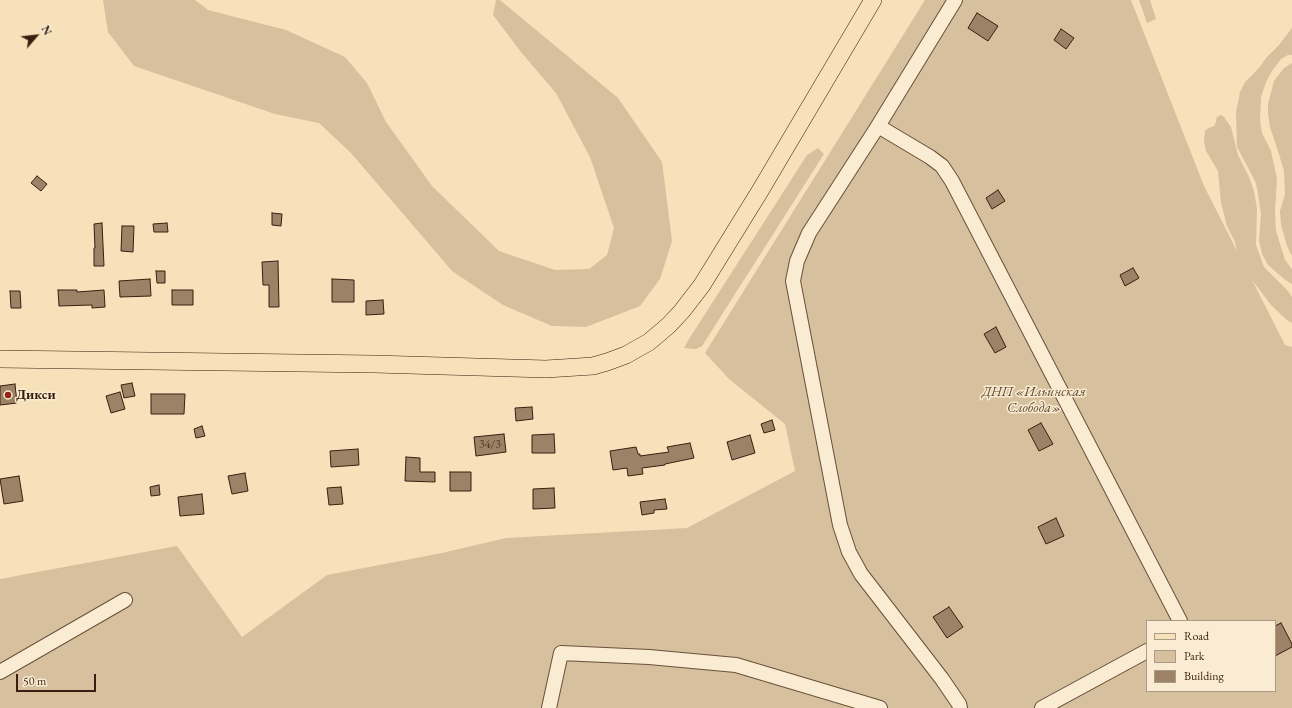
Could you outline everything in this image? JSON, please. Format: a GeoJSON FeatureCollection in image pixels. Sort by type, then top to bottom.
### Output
{"type":"FeatureCollection","features":[{"type":"Feature","properties":{"kind":"main road"},"geometry":{"type":"LineString","coordinates":[[0,359],[374,364],[546,369],[593,366],[626,355],[649,342],[669,325],[702,285],[764,184],[873,0]]}},
{"type":"Feature","properties":{"kind":"street"},"geometry":{"type":"LineString","coordinates":[[955,0],[878,126],[809,233],[797,261],[794,280],[840,525],[849,552],[861,574],[942,680],[959,704],[960,708]]}},
{"type":"Feature","properties":{"kind":"street"},"geometry":{"type":"LineString","coordinates":[[878,126],[930,157],[942,166],[952,181],[1179,620]]}},
{"type":"Feature","properties":{"kind":"street"},"geometry":{"type":"LineString","coordinates":[[0,672],[125,600]]}},
{"type":"Feature","properties":{"kind":"street"},"geometry":{"type":"LineString","coordinates":[[1042,708],[1146,652]]}},
{"type":"Feature","properties":{"kind":"street"},"geometry":{"type":"LineString","coordinates":[[549,708],[561,653],[649,657],[736,665],[880,708]]}},
{"type":"Feature","properties":{"kind":"green space"},"geometry":{"type":"Polygon","coordinates":[[[103,0],[195,0],[208,10],[286,30],[345,57],[367,83],[386,122],[432,186],[499,251],[555,270],[589,269],[607,255],[614,228],[590,157],[556,93],[521,52],[493,15],[496,0],[500,0],[618,98],[662,162],[672,241],[660,279],[640,306],[586,327],[552,326],[503,305],[452,271],[351,153],[319,123],[275,114],[134,66],[108,32],[103,0]]]}},
{"type":"Feature","properties":{"kind":"green space","name":"ДНП «Ильинская Слобода»"},"geometry":{"type":"Polygon","coordinates":[[[925,0],[1131,0],[1204,186],[1237,251],[1235,242],[1227,226],[1221,203],[1218,171],[1206,151],[1204,141],[1205,131],[1215,125],[1217,117],[1221,115],[1224,117],[1231,127],[1238,155],[1254,191],[1257,209],[1256,245],[1264,267],[1292,297],[1292,323],[1271,305],[1252,280],[1285,345],[1292,347],[1292,708],[0,708],[0,579],[177,546],[242,637],[327,575],[442,553],[506,538],[687,528],[795,471],[785,424],[729,379],[705,353],[925,0]]]}},
{"type":"Feature","properties":{"kind":"green space"},"geometry":{"type":"Polygon","coordinates":[[[1139,0],[1150,0],[1156,19],[1147,23],[1139,0]]]}},
{"type":"Feature","properties":{"kind":"green space"},"geometry":{"type":"Polygon","coordinates":[[[1292,28],[1292,55],[1288,55],[1281,59],[1266,82],[1261,97],[1260,120],[1262,133],[1271,151],[1277,179],[1275,212],[1276,231],[1285,260],[1292,269],[1292,284],[1268,265],[1262,254],[1259,240],[1261,214],[1257,188],[1255,181],[1237,147],[1236,112],[1240,92],[1245,82],[1260,67],[1292,28]]]}},
{"type":"Feature","properties":{"kind":"green space"},"geometry":{"type":"Polygon","coordinates":[[[1292,63],[1292,256],[1287,246],[1281,225],[1280,211],[1285,194],[1284,171],[1270,127],[1268,104],[1274,81],[1284,68],[1292,63]]]}},
{"type":"Feature","properties":{"kind":"green space"},"geometry":{"type":"Polygon","coordinates":[[[818,148],[824,154],[702,346],[696,349],[684,348],[807,155],[818,148]]]}},
{"type":"Feature","properties":{"kind":"building"},"geometry":{"type":"Polygon","coordinates":[[[977,13],[998,26],[988,41],[968,28],[977,13]]]}},
{"type":"Feature","properties":{"kind":"building"},"geometry":{"type":"Polygon","coordinates":[[[1061,29],[1074,38],[1066,49],[1054,40],[1061,29]]]}},
{"type":"Feature","properties":{"kind":"building"},"geometry":{"type":"Polygon","coordinates":[[[37,176],[47,184],[41,191],[31,183],[37,176]]]}},
{"type":"Feature","properties":{"kind":"building"},"geometry":{"type":"Polygon","coordinates":[[[998,190],[1005,201],[992,209],[986,198],[998,190]]]}},
{"type":"Feature","properties":{"kind":"building"},"geometry":{"type":"Polygon","coordinates":[[[272,213],[282,214],[281,226],[272,225],[272,213]]]}},
{"type":"Feature","properties":{"kind":"building"},"geometry":{"type":"Polygon","coordinates":[[[102,223],[104,266],[94,266],[94,224],[102,223]]]}},
{"type":"Feature","properties":{"kind":"building"},"geometry":{"type":"Polygon","coordinates":[[[167,223],[168,232],[154,232],[153,224],[167,223]]]}},
{"type":"Feature","properties":{"kind":"building"},"geometry":{"type":"Polygon","coordinates":[[[122,226],[134,226],[133,252],[121,251],[122,226]]]}},
{"type":"Feature","properties":{"kind":"building"},"geometry":{"type":"Polygon","coordinates":[[[278,261],[279,307],[269,307],[269,285],[263,285],[262,262],[278,261]]]}},
{"type":"Feature","properties":{"kind":"building"},"geometry":{"type":"Polygon","coordinates":[[[1133,268],[1139,278],[1125,286],[1120,275],[1133,268]]]}},
{"type":"Feature","properties":{"kind":"building"},"geometry":{"type":"Polygon","coordinates":[[[156,271],[165,271],[165,283],[157,283],[156,271]]]}},
{"type":"Feature","properties":{"kind":"building"},"geometry":{"type":"Polygon","coordinates":[[[150,279],[151,296],[120,297],[119,281],[150,279]]]}},
{"type":"Feature","properties":{"kind":"building"},"geometry":{"type":"Polygon","coordinates":[[[332,279],[354,280],[354,302],[332,302],[332,279]]]}},
{"type":"Feature","properties":{"kind":"building"},"geometry":{"type":"Polygon","coordinates":[[[58,290],[77,290],[77,292],[104,290],[105,307],[92,308],[92,305],[59,306],[58,290]]]}},
{"type":"Feature","properties":{"kind":"building"},"geometry":{"type":"Polygon","coordinates":[[[172,290],[193,290],[193,305],[172,305],[172,290]]]}},
{"type":"Feature","properties":{"kind":"building"},"geometry":{"type":"Polygon","coordinates":[[[10,291],[20,291],[21,308],[11,308],[10,291]]]}},
{"type":"Feature","properties":{"kind":"building"},"geometry":{"type":"Polygon","coordinates":[[[383,300],[384,314],[366,315],[366,301],[383,300]]]}},
{"type":"Feature","properties":{"kind":"building"},"geometry":{"type":"Polygon","coordinates":[[[996,327],[1006,347],[995,353],[984,334],[996,327]]]}},
{"type":"Feature","properties":{"kind":"building"},"geometry":{"type":"Polygon","coordinates":[[[132,383],[135,396],[124,398],[121,385],[132,383]]]}},
{"type":"Feature","properties":{"kind":"building","name":"Дикси"},"geometry":{"type":"Polygon","coordinates":[[[15,384],[17,403],[0,405],[0,386],[15,384]]]}},
{"type":"Feature","properties":{"kind":"building"},"geometry":{"type":"Polygon","coordinates":[[[120,392],[125,409],[111,413],[106,396],[120,392]]]}},
{"type":"Feature","properties":{"kind":"building"},"geometry":{"type":"Polygon","coordinates":[[[151,394],[185,394],[184,414],[151,414],[151,394]]]}},
{"type":"Feature","properties":{"kind":"building"},"geometry":{"type":"Polygon","coordinates":[[[532,407],[533,419],[516,421],[515,408],[532,407]]]}},
{"type":"Feature","properties":{"kind":"building"},"geometry":{"type":"Polygon","coordinates":[[[772,420],[775,430],[764,433],[761,424],[772,420]]]}},
{"type":"Feature","properties":{"kind":"building"},"geometry":{"type":"Polygon","coordinates":[[[1041,423],[1053,444],[1039,451],[1028,430],[1041,423]]]}},
{"type":"Feature","properties":{"kind":"building"},"geometry":{"type":"Polygon","coordinates":[[[202,426],[205,436],[196,438],[194,429],[202,426]]]}},
{"type":"Feature","properties":{"kind":"building"},"geometry":{"type":"Polygon","coordinates":[[[504,434],[506,452],[476,456],[474,437],[504,434]]]}},
{"type":"Feature","properties":{"kind":"building"},"geometry":{"type":"Polygon","coordinates":[[[554,434],[555,453],[532,453],[532,435],[554,434]]]}},
{"type":"Feature","properties":{"kind":"building"},"geometry":{"type":"Polygon","coordinates":[[[750,435],[755,453],[732,460],[727,442],[750,435]]]}},
{"type":"Feature","properties":{"kind":"building"},"geometry":{"type":"Polygon","coordinates":[[[690,443],[694,458],[665,465],[642,468],[643,474],[628,476],[627,468],[613,470],[610,451],[636,447],[640,456],[669,452],[667,447],[690,443]]]}},
{"type":"Feature","properties":{"kind":"building"},"geometry":{"type":"Polygon","coordinates":[[[358,449],[359,465],[331,467],[330,451],[358,449]]]}},
{"type":"Feature","properties":{"kind":"building"},"geometry":{"type":"Polygon","coordinates":[[[406,457],[420,458],[420,472],[435,472],[435,482],[405,481],[406,457]]]}},
{"type":"Feature","properties":{"kind":"building"},"geometry":{"type":"Polygon","coordinates":[[[450,472],[471,472],[471,491],[450,491],[450,472]]]}},
{"type":"Feature","properties":{"kind":"building"},"geometry":{"type":"Polygon","coordinates":[[[245,473],[248,491],[232,494],[228,476],[245,473]]]}},
{"type":"Feature","properties":{"kind":"building"},"geometry":{"type":"Polygon","coordinates":[[[19,476],[23,501],[4,504],[0,479],[19,476]]]}},
{"type":"Feature","properties":{"kind":"building"},"geometry":{"type":"Polygon","coordinates":[[[159,485],[160,495],[151,496],[150,487],[159,485]]]}},
{"type":"Feature","properties":{"kind":"building"},"geometry":{"type":"Polygon","coordinates":[[[341,487],[343,504],[329,505],[327,488],[341,487]]]}},
{"type":"Feature","properties":{"kind":"building"},"geometry":{"type":"Polygon","coordinates":[[[554,488],[555,508],[533,509],[533,489],[554,488]]]}},
{"type":"Feature","properties":{"kind":"building"},"geometry":{"type":"Polygon","coordinates":[[[202,494],[204,514],[180,516],[178,497],[202,494]]]}},
{"type":"Feature","properties":{"kind":"building"},"geometry":{"type":"Polygon","coordinates":[[[665,499],[667,509],[654,510],[654,513],[642,515],[640,502],[665,499]]]}},
{"type":"Feature","properties":{"kind":"building"},"geometry":{"type":"Polygon","coordinates":[[[1056,518],[1064,536],[1046,544],[1038,527],[1056,518]]]}},
{"type":"Feature","properties":{"kind":"building"},"geometry":{"type":"Polygon","coordinates":[[[949,607],[963,627],[947,638],[933,617],[949,607]]]}},
{"type":"Feature","properties":{"kind":"building"},"geometry":{"type":"Polygon","coordinates":[[[1281,623],[1292,644],[1292,647],[1276,655],[1276,626],[1281,623]]]}},
{"type":"Feature","properties":{"kind":"place","name":"Дикси"},"geometry":{"type":"Point","coordinates":[8,395]}}]}
